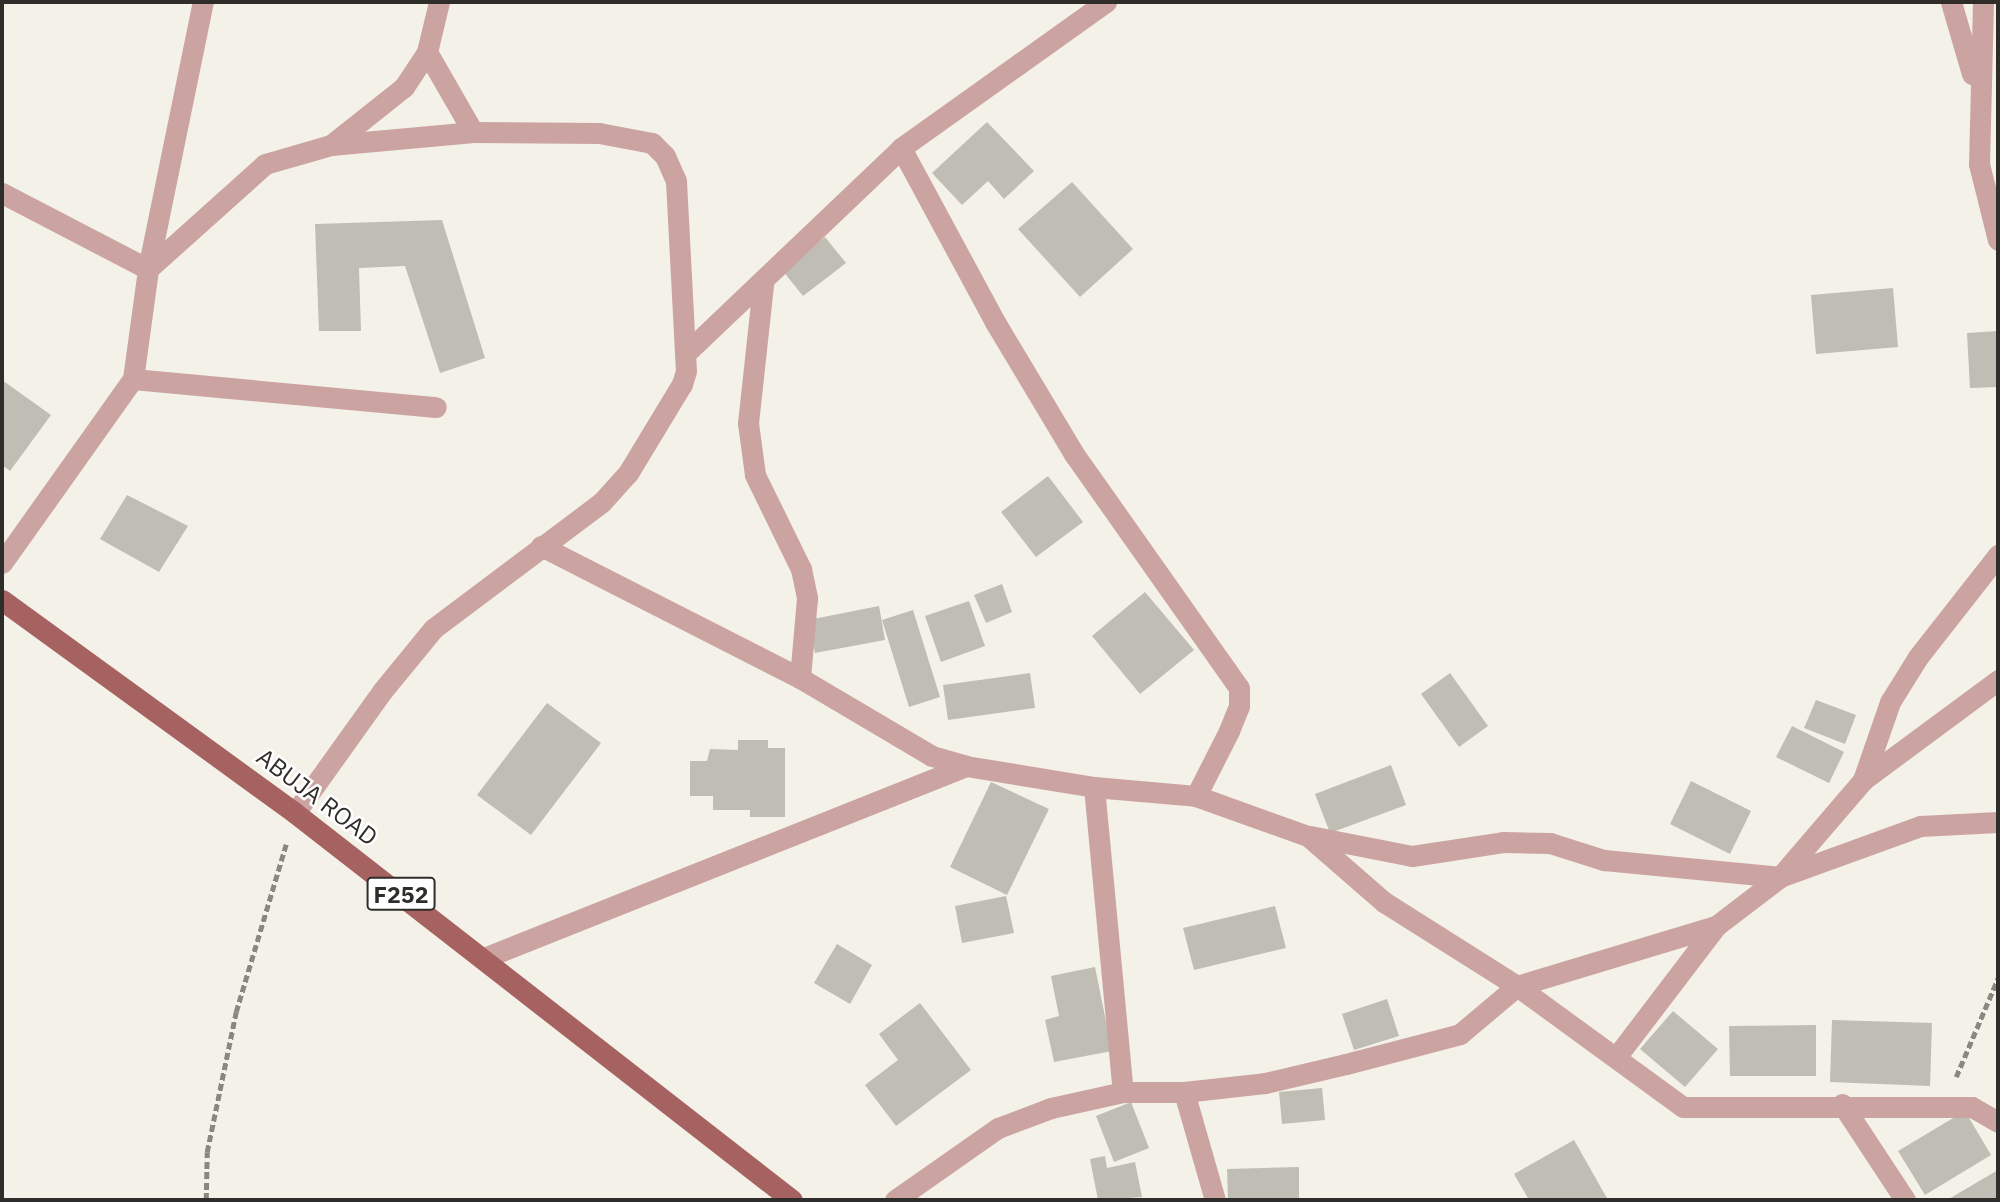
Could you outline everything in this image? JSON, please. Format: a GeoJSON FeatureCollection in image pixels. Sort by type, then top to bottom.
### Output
{"type":"FeatureCollection","features":[{"type":"Feature","properties":{"kind":"main road","name":"ABUJA ROAD"},"geometry":{"type":"LineString","coordinates":[[2,600],[295,813],[792,1200]]}},
{"type":"Feature","properties":{"kind":"street"},"geometry":{"type":"LineString","coordinates":[[2,563],[133,379],[148,269],[203,2]]}},
{"type":"Feature","properties":{"kind":"street"},"geometry":{"type":"LineString","coordinates":[[331,145],[404,87],[427,51],[439,2]]}},
{"type":"Feature","properties":{"kind":"street"},"geometry":{"type":"LineString","coordinates":[[685,354],[763,285],[901,148],[1106,2]]}},
{"type":"Feature","properties":{"kind":"street"},"geometry":{"type":"LineString","coordinates":[[1951,2],[1979,96]]}},
{"type":"Feature","properties":{"kind":"street"},"geometry":{"type":"LineString","coordinates":[[1983,2],[1979,164],[1998,240]]}},
{"type":"Feature","properties":{"kind":"street"},"geometry":{"type":"LineString","coordinates":[[427,51],[472,132]]}},
{"type":"Feature","properties":{"kind":"street"},"geometry":{"type":"LineString","coordinates":[[148,269],[265,164],[331,145],[472,132],[599,133],[652,143],[664,156],[676,181],[685,354],[682,384],[628,473],[603,502],[433,629],[295,813]]}},
{"type":"Feature","properties":{"kind":"street"},"geometry":{"type":"LineString","coordinates":[[901,148],[995,322],[1074,454],[1239,688],[1234,719],[1196,796]]}},
{"type":"Feature","properties":{"kind":"street"},"geometry":{"type":"LineString","coordinates":[[2,192],[148,269]]}},
{"type":"Feature","properties":{"kind":"street"},"geometry":{"type":"LineString","coordinates":[[763,285],[748,423],[754,475],[801,569],[807,598],[800,678]]}},
{"type":"Feature","properties":{"kind":"street"},"geometry":{"type":"LineString","coordinates":[[133,379],[436,407]]}},
{"type":"Feature","properties":{"kind":"street"},"geometry":{"type":"LineString","coordinates":[[541,546],[800,678],[932,755],[965,766],[1094,787],[1196,796],[1308,836],[1412,856],[1503,842],[1550,843],[1604,860],[1780,877],[1920,826],[1998,822]]}},
{"type":"Feature","properties":{"kind":"street"},"geometry":{"type":"LineString","coordinates":[[1863,780],[1890,702],[1918,657],[1998,555]]}},
{"type":"Feature","properties":{"kind":"street"},"geometry":{"type":"LineString","coordinates":[[1617,1056],[1716,926],[1780,877],[1863,780],[1998,680]]}},
{"type":"Feature","properties":{"kind":"street"},"geometry":{"type":"LineString","coordinates":[[484,958],[965,766]]}},
{"type":"Feature","properties":{"kind":"street"},"geometry":{"type":"LineString","coordinates":[[1094,787],[1123,1092]]}},
{"type":"Feature","properties":{"kind":"street"},"geometry":{"type":"LineString","coordinates":[[1308,836],[1384,902],[1517,986],[1684,1107],[1842,1104],[1972,1107],[1998,1122]]}},
{"type":"Feature","properties":{"kind":"street"},"geometry":{"type":"LineString","coordinates":[[895,1200],[998,1128],[1051,1108],[1123,1092],[1184,1092],[1265,1083],[1460,1034],[1517,986],[1716,926]]}},
{"type":"Feature","properties":{"kind":"street"},"geometry":{"type":"LineString","coordinates":[[1184,1092],[1215,1200]]}},
{"type":"Feature","properties":{"kind":"street"},"geometry":{"type":"LineString","coordinates":[[1842,1104],[1905,1200]]}},
{"type":"Feature","properties":{"kind":"path"},"geometry":{"type":"LineString","coordinates":[[206,1200],[207,1152],[236,1013],[295,813]]}},
{"type":"Feature","properties":{"kind":"path"},"geometry":{"type":"LineString","coordinates":[[1944,1107],[1998,978]]}},
{"type":"Feature","properties":{"kind":"building"},"geometry":{"type":"Polygon","coordinates":[[[987,122],[1034,171],[1004,199],[988,181],[962,205],[932,173],[987,122]]]}},
{"type":"Feature","properties":{"kind":"building"},"geometry":{"type":"Polygon","coordinates":[[[1072,182],[1133,249],[1080,297],[1018,229],[1072,182]]]}},
{"type":"Feature","properties":{"kind":"building"},"geometry":{"type":"Polygon","coordinates":[[[442,220],[485,358],[440,373],[405,266],[359,268],[361,331],[319,331],[315,224],[442,220]]]}},
{"type":"Feature","properties":{"kind":"building"},"geometry":{"type":"Polygon","coordinates":[[[825,237],[846,263],[803,296],[782,270],[825,237]]]}},
{"type":"Feature","properties":{"kind":"building"},"geometry":{"type":"Polygon","coordinates":[[[1893,288],[1898,347],[1816,354],[1811,295],[1893,288]]]}},
{"type":"Feature","properties":{"kind":"building"},"geometry":{"type":"Polygon","coordinates":[[[1998,331],[1998,387],[1970,388],[1967,333],[1998,331]]]}},
{"type":"Feature","properties":{"kind":"building"},"geometry":{"type":"Polygon","coordinates":[[[2,380],[51,415],[10,471],[2,465],[2,380]]]}},
{"type":"Feature","properties":{"kind":"building"},"geometry":{"type":"Polygon","coordinates":[[[1048,476],[1083,522],[1036,557],[1001,512],[1048,476]]]}},
{"type":"Feature","properties":{"kind":"building"},"geometry":{"type":"Polygon","coordinates":[[[127,495],[188,526],[159,572],[100,539],[127,495]]]}},
{"type":"Feature","properties":{"kind":"building"},"geometry":{"type":"Polygon","coordinates":[[[1002,584],[1012,612],[986,623],[974,595],[1002,584]]]}},
{"type":"Feature","properties":{"kind":"building"},"geometry":{"type":"Polygon","coordinates":[[[1145,592],[1194,650],[1140,694],[1092,636],[1145,592]]]}},
{"type":"Feature","properties":{"kind":"building"},"geometry":{"type":"Polygon","coordinates":[[[969,601],[985,646],[941,662],[925,616],[969,601]]]}},
{"type":"Feature","properties":{"kind":"building"},"geometry":{"type":"Polygon","coordinates":[[[879,606],[885,640],[815,653],[808,620],[879,606]]]}},
{"type":"Feature","properties":{"kind":"building"},"geometry":{"type":"Polygon","coordinates":[[[913,610],[940,697],[909,707],[882,620],[913,610]]]}},
{"type":"Feature","properties":{"kind":"building"},"geometry":{"type":"Polygon","coordinates":[[[1030,673],[1035,708],[948,720],[943,685],[1030,673]]]}},
{"type":"Feature","properties":{"kind":"building"},"geometry":{"type":"Polygon","coordinates":[[[1450,673],[1488,726],[1459,747],[1421,694],[1450,673]]]}},
{"type":"Feature","properties":{"kind":"building"},"geometry":{"type":"Polygon","coordinates":[[[1816,700],[1856,715],[1845,744],[1804,728],[1816,700]]]}},
{"type":"Feature","properties":{"kind":"building"},"geometry":{"type":"Polygon","coordinates":[[[547,703],[601,743],[531,835],[477,795],[547,703]]]}},
{"type":"Feature","properties":{"kind":"building"},"geometry":{"type":"Polygon","coordinates":[[[1792,726],[1844,752],[1829,783],[1776,757],[1792,726]]]}},
{"type":"Feature","properties":{"kind":"building"},"geometry":{"type":"Polygon","coordinates":[[[738,740],[768,740],[768,748],[785,748],[785,817],[750,817],[750,810],[713,810],[713,796],[690,796],[690,761],[707,761],[710,749],[738,750],[738,740]]]}},
{"type":"Feature","properties":{"kind":"building"},"geometry":{"type":"Polygon","coordinates":[[[1391,765],[1406,805],[1330,833],[1315,794],[1391,765]]]}},
{"type":"Feature","properties":{"kind":"building"},"geometry":{"type":"Polygon","coordinates":[[[1691,781],[1751,811],[1730,854],[1670,824],[1691,781]]]}},
{"type":"Feature","properties":{"kind":"building"},"geometry":{"type":"Polygon","coordinates":[[[991,782],[1049,809],[1007,895],[950,867],[991,782]]]}},
{"type":"Feature","properties":{"kind":"building"},"geometry":{"type":"Polygon","coordinates":[[[1006,896],[1014,933],[962,943],[955,906],[1006,896]]]}},
{"type":"Feature","properties":{"kind":"building"},"geometry":{"type":"Polygon","coordinates":[[[1275,906],[1286,948],[1194,970],[1183,928],[1275,906]]]}},
{"type":"Feature","properties":{"kind":"building"},"geometry":{"type":"Polygon","coordinates":[[[837,944],[872,965],[850,1004],[814,983],[837,944]]]}},
{"type":"Feature","properties":{"kind":"building"},"geometry":{"type":"Polygon","coordinates":[[[1095,967],[1112,1051],[1054,1062],[1045,1020],[1059,1016],[1051,976],[1095,967]]]}},
{"type":"Feature","properties":{"kind":"building"},"geometry":{"type":"Polygon","coordinates":[[[1387,999],[1399,1036],[1354,1050],[1342,1014],[1387,999]]]}},
{"type":"Feature","properties":{"kind":"building"},"geometry":{"type":"Polygon","coordinates":[[[920,1003],[971,1070],[896,1126],[865,1085],[898,1060],[879,1034],[920,1003]]]}},
{"type":"Feature","properties":{"kind":"building"},"geometry":{"type":"Polygon","coordinates":[[[1673,1011],[1718,1049],[1685,1087],[1640,1049],[1673,1011]]]}},
{"type":"Feature","properties":{"kind":"building"},"geometry":{"type":"Polygon","coordinates":[[[1832,1020],[1932,1023],[1930,1086],[1830,1082],[1832,1020]]]}},
{"type":"Feature","properties":{"kind":"building"},"geometry":{"type":"Polygon","coordinates":[[[1816,1025],[1816,1076],[1730,1076],[1729,1026],[1816,1025]]]}},
{"type":"Feature","properties":{"kind":"building"},"geometry":{"type":"Polygon","coordinates":[[[1322,1088],[1325,1120],[1282,1124],[1279,1092],[1322,1088]]]}},
{"type":"Feature","properties":{"kind":"building"},"geometry":{"type":"Polygon","coordinates":[[[1131,1102],[1149,1148],[1114,1162],[1096,1116],[1131,1102]]]}},
{"type":"Feature","properties":{"kind":"building"},"geometry":{"type":"Polygon","coordinates":[[[1965,1111],[1991,1155],[1925,1195],[1898,1151],[1965,1111]]]}},
{"type":"Feature","properties":{"kind":"building"},"geometry":{"type":"Polygon","coordinates":[[[1574,1140],[1608,1200],[1529,1200],[1514,1174],[1574,1140]]]}},
{"type":"Feature","properties":{"kind":"building"},"geometry":{"type":"Polygon","coordinates":[[[1105,1156],[1107,1168],[1135,1162],[1142,1197],[1098,1200],[1090,1159],[1105,1156]]]}},
{"type":"Feature","properties":{"kind":"building"},"geometry":{"type":"Polygon","coordinates":[[[1299,1167],[1299,1200],[1228,1200],[1227,1169],[1299,1167]]]}},
{"type":"Feature","properties":{"kind":"building"},"geometry":{"type":"Polygon","coordinates":[[[1998,1170],[1998,1200],[1947,1200],[1998,1170]]]}}]}
